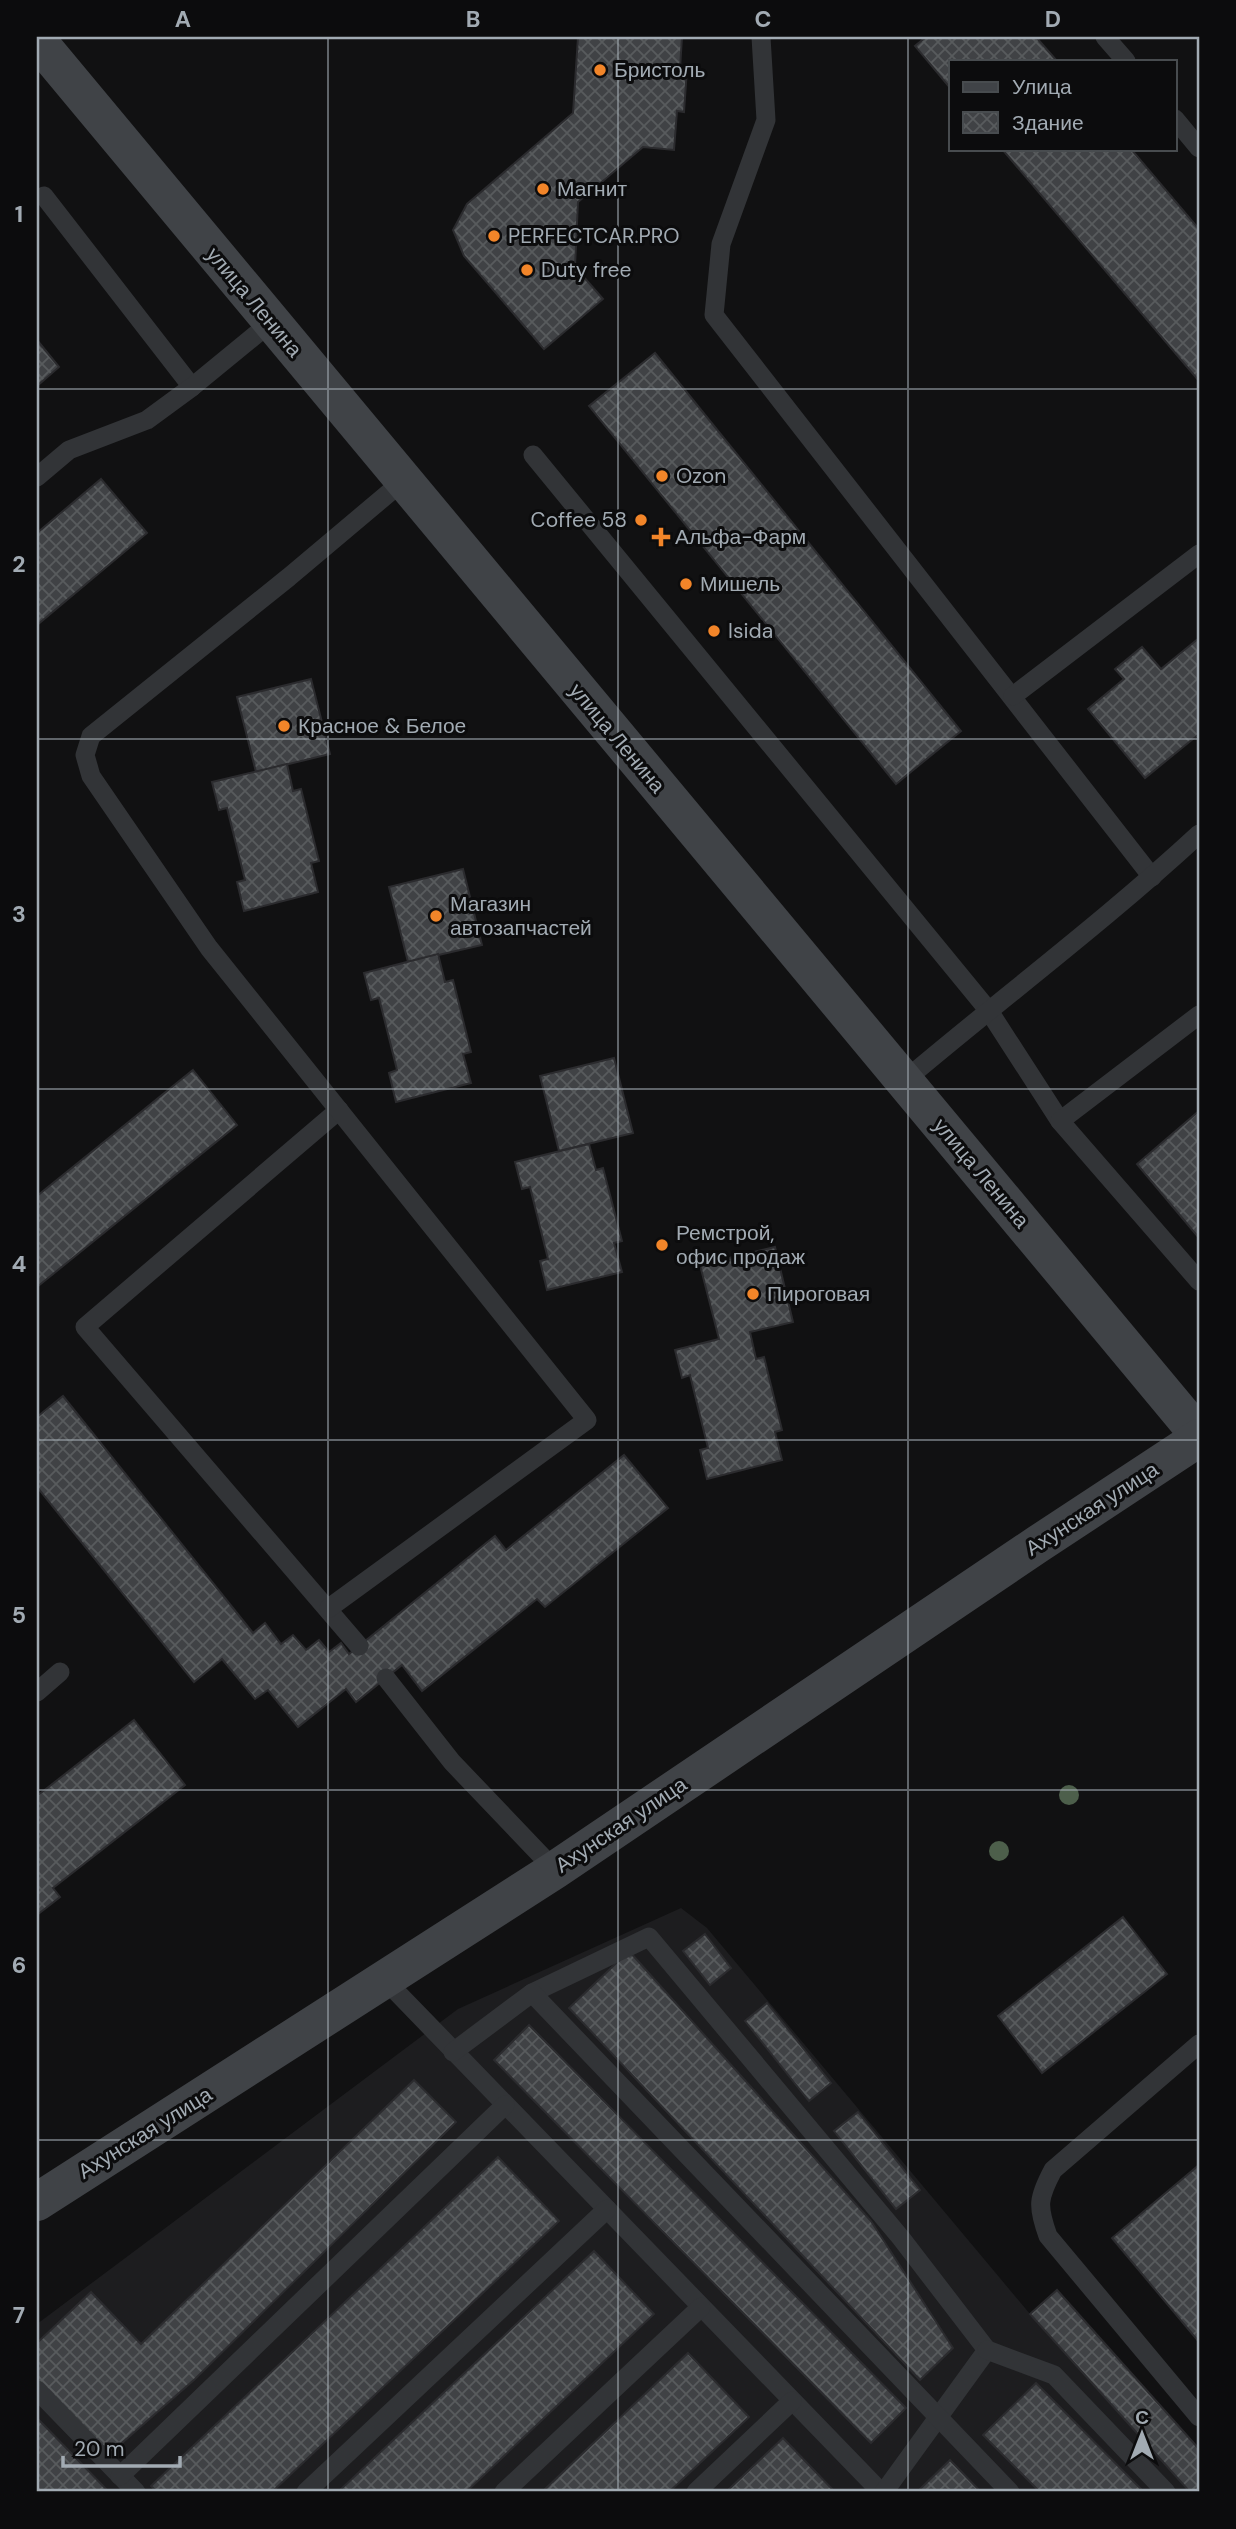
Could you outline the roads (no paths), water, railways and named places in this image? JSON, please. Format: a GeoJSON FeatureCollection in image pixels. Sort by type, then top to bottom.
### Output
{"type":"FeatureCollection","features":[{"type":"Feature","properties":{"kind":"main road","name":"улица Ленина"},"geometry":{"type":"LineString","coordinates":[[37,40],[1199,1436]]}},
{"type":"Feature","properties":{"kind":"main road","name":"Ахунская улица"},"geometry":{"type":"LineString","coordinates":[[37,2202],[555,1870],[1199,1436]]}},
{"type":"Feature","properties":{"kind":"lane"},"geometry":{"type":"LineString","coordinates":[[761,37],[765,120],[722,244],[714,315],[1152,877]]}},
{"type":"Feature","properties":{"kind":"lane"},"geometry":{"type":"LineString","coordinates":[[1105,37],[1125,60]]}},
{"type":"Feature","properties":{"kind":"lane"},"geometry":{"type":"LineString","coordinates":[[1176,120],[1199,148]]}},
{"type":"Feature","properties":{"kind":"lane"},"geometry":{"type":"LineString","coordinates":[[44,196],[192,387]]}},
{"type":"Feature","properties":{"kind":"lane"},"geometry":{"type":"LineString","coordinates":[[37,477],[69,450],[147,420],[270,323]]}},
{"type":"Feature","properties":{"kind":"lane"},"geometry":{"type":"LineString","coordinates":[[534,455],[989,1011],[1060,1121],[1199,1281]]}},
{"type":"Feature","properties":{"kind":"lane"},"geometry":{"type":"LineString","coordinates":[[329,1608],[587,1420],[209,948],[91,776],[85,755],[91,736],[289,577],[403,481]]}},
{"type":"Feature","properties":{"kind":"lane"},"geometry":{"type":"LineString","coordinates":[[1013,696],[1199,554]]}},
{"type":"Feature","properties":{"kind":"lane"},"geometry":{"type":"LineString","coordinates":[[904,1081],[1152,877],[1199,834]]}},
{"type":"Feature","properties":{"kind":"lane"},"geometry":{"type":"LineString","coordinates":[[1060,1121],[1199,1015]]}},
{"type":"Feature","properties":{"kind":"lane"},"geometry":{"type":"LineString","coordinates":[[339,1110],[85,1327],[359,1646]]}},
{"type":"Feature","properties":{"kind":"lane"},"geometry":{"type":"LineString","coordinates":[[37,1692],[60,1672]]}},
{"type":"Feature","properties":{"kind":"lane"},"geometry":{"type":"LineString","coordinates":[[386,1678],[453,1762],[555,1870]]}},
{"type":"Feature","properties":{"kind":"lane"},"geometry":{"type":"LineString","coordinates":[[453,2052],[532,1993],[649,1937],[901,2238],[986,2350],[1054,2375],[1166,2492]]}},
{"type":"Feature","properties":{"kind":"lane"},"geometry":{"type":"LineString","coordinates":[[385,1980],[882,2492],[986,2350]]}},
{"type":"Feature","properties":{"kind":"lane"},"geometry":{"type":"LineString","coordinates":[[532,1993],[1010,2492]]}},
{"type":"Feature","properties":{"kind":"lane"},"geometry":{"type":"LineString","coordinates":[[1199,2044],[1053,2170],[1042,2191],[1040,2213],[1048,2236],[1199,2417]]}},
{"type":"Feature","properties":{"kind":"lane"},"geometry":{"type":"LineString","coordinates":[[120,2476],[505,2105]]}},
{"type":"Feature","properties":{"kind":"lane"},"geometry":{"type":"LineString","coordinates":[[306,2492],[607,2209]]}},
{"type":"Feature","properties":{"kind":"lane"},"geometry":{"type":"LineString","coordinates":[[504,2492],[701,2307]]}},
{"type":"Feature","properties":{"kind":"lane"},"geometry":{"type":"LineString","coordinates":[[37,2390],[136,2492]]}},
{"type":"Feature","properties":{"kind":"lane"},"geometry":{"type":"LineString","coordinates":[[696,2492],[792,2401]]}},
{"type":"Feature","properties":{"kind":"place","name":"Бристоль"},"geometry":{"type":"Point","coordinates":[600,70]}},
{"type":"Feature","properties":{"kind":"place","name":"Магнит"},"geometry":{"type":"Point","coordinates":[543,189]}},
{"type":"Feature","properties":{"kind":"place","name":"PERFECTCAR.PRO"},"geometry":{"type":"Point","coordinates":[494,236]}},
{"type":"Feature","properties":{"kind":"place","name":"Duty free"},"geometry":{"type":"Point","coordinates":[527,270]}},
{"type":"Feature","properties":{"kind":"place","name":"Ozon"},"geometry":{"type":"Point","coordinates":[662,476]}},
{"type":"Feature","properties":{"kind":"place","name":"Coffee 58"},"geometry":{"type":"Point","coordinates":[641,520]}},
{"type":"Feature","properties":{"kind":"place","name":"Альфа-Фарм"},"geometry":{"type":"Point","coordinates":[661,537]}},
{"type":"Feature","properties":{"kind":"place","name":"Мишель"},"geometry":{"type":"Point","coordinates":[686,584]}},
{"type":"Feature","properties":{"kind":"place","name":"Isida"},"geometry":{"type":"Point","coordinates":[714,631]}},
{"type":"Feature","properties":{"kind":"place","name":"Красное & Белое"},"geometry":{"type":"Point","coordinates":[284,726]}},
{"type":"Feature","properties":{"kind":"place","name":"Магазин автозапчастей"},"geometry":{"type":"Point","coordinates":[436,916]}},
{"type":"Feature","properties":{"kind":"place","name":"Ремстрой, офис продаж"},"geometry":{"type":"Point","coordinates":[662,1245]}},
{"type":"Feature","properties":{"kind":"place","name":"Пироговая"},"geometry":{"type":"Point","coordinates":[753,1294]}}]}
